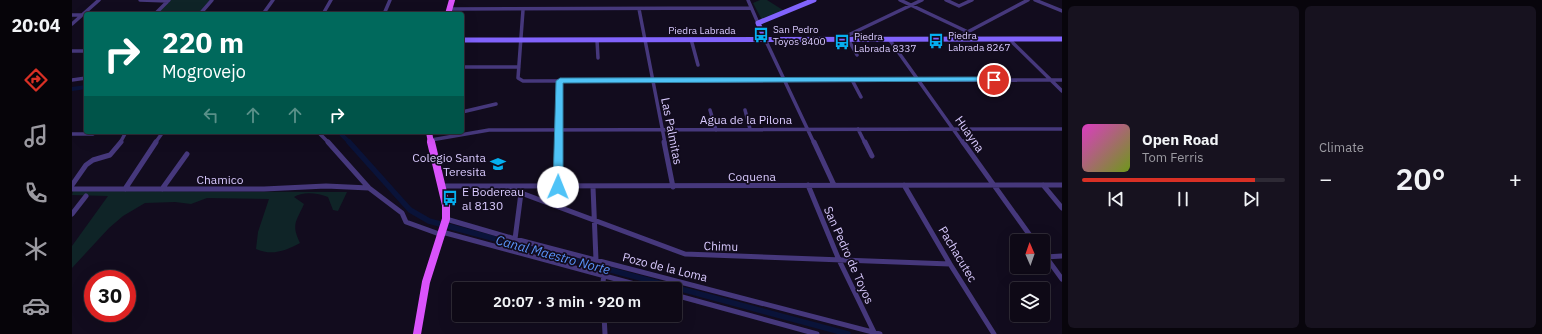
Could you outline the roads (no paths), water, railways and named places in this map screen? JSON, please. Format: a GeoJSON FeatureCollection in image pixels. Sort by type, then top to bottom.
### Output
{"type":"FeatureCollection","features":[{"type":"Feature","properties":{"kind":"main road"},"geometry":{"type":"LineString","coordinates":[[449,12],[452,0]]}},
{"type":"Feature","properties":{"kind":"main road"},"geometry":{"type":"LineString","coordinates":[[765,39],[758,23],[814,0]]}},
{"type":"Feature","properties":{"kind":"main road","name":"Piedra Labrada"},"geometry":{"type":"LineString","coordinates":[[464,40],[1062,39]]}},
{"type":"Feature","properties":{"kind":"main road"},"geometry":{"type":"LineString","coordinates":[[417,334],[426,282],[446,218],[446,205],[430,134]]}},
{"type":"Feature","properties":{"kind":"street"},"geometry":{"type":"LineString","coordinates":[[87,12],[99,0]]}},
{"type":"Feature","properties":{"kind":"street"},"geometry":{"type":"LineString","coordinates":[[140,0],[169,0]]}},
{"type":"Feature","properties":{"kind":"street"},"geometry":{"type":"LineString","coordinates":[[157,12],[169,0]]}},
{"type":"Feature","properties":{"kind":"street"},"geometry":{"type":"LineString","coordinates":[[202,12],[212,0]]}},
{"type":"Feature","properties":{"kind":"street"},"geometry":{"type":"LineString","coordinates":[[264,12],[273,0]]}},
{"type":"Feature","properties":{"kind":"street"},"geometry":{"type":"LineString","coordinates":[[324,12],[331,0]]}},
{"type":"Feature","properties":{"kind":"street"},"geometry":{"type":"LineString","coordinates":[[385,12],[390,0]]}},
{"type":"Feature","properties":{"kind":"street"},"geometry":{"type":"LineString","coordinates":[[748,0],[758,23]]}},
{"type":"Feature","properties":{"kind":"street"},"geometry":{"type":"LineString","coordinates":[[900,0],[968,32]]}},
{"type":"Feature","properties":{"kind":"street"},"geometry":{"type":"LineString","coordinates":[[840,39],[922,0]]}},
{"type":"Feature","properties":{"kind":"street"},"geometry":{"type":"LineString","coordinates":[[946,0],[959,6],[972,0]]}},
{"type":"Feature","properties":{"kind":"street"},"geometry":{"type":"LineString","coordinates":[[961,39],[960,36],[1028,0]]}},
{"type":"Feature","properties":{"kind":"street"},"geometry":{"type":"LineString","coordinates":[[1035,0],[1062,11]]}},
{"type":"Feature","properties":{"kind":"street"},"geometry":{"type":"LineString","coordinates":[[449,12],[752,8]]}},
{"type":"Feature","properties":{"kind":"street","name":"Las Palmitas"},"geometry":{"type":"LineString","coordinates":[[639,9],[673,187]]}},
{"type":"Feature","properties":{"kind":"street"},"geometry":{"type":"LineString","coordinates":[[524,10],[519,80],[1062,80]]}},
{"type":"Feature","properties":{"kind":"street"},"geometry":{"type":"LineString","coordinates":[[72,16],[84,15]]}},
{"type":"Feature","properties":{"kind":"street"},"geometry":{"type":"LineString","coordinates":[[72,24],[84,15]]}},
{"type":"Feature","properties":{"kind":"street"},"geometry":{"type":"LineString","coordinates":[[690,39],[698,65]]}},
{"type":"Feature","properties":{"kind":"street"},"geometry":{"type":"LineString","coordinates":[[765,39],[834,185]]}},
{"type":"Feature","properties":{"kind":"street"},"geometry":{"type":"LineString","coordinates":[[848,39],[857,55]]}},
{"type":"Feature","properties":{"kind":"street","name":"Huayna"},"geometry":{"type":"LineString","coordinates":[[889,39],[1029,234]]}},
{"type":"Feature","properties":{"kind":"street"},"geometry":{"type":"LineString","coordinates":[[1008,39],[1062,91]]}},
{"type":"Feature","properties":{"kind":"street"},"geometry":{"type":"LineString","coordinates":[[597,40],[598,58]]}},
{"type":"Feature","properties":{"kind":"street"},"geometry":{"type":"LineString","coordinates":[[72,51],[84,51]]}},
{"type":"Feature","properties":{"kind":"street"},"geometry":{"type":"LineString","coordinates":[[464,67],[519,67]]}},
{"type":"Feature","properties":{"kind":"street"},"geometry":{"type":"LineString","coordinates":[[73,81],[84,78]]}},
{"type":"Feature","properties":{"kind":"street"},"geometry":{"type":"LineString","coordinates":[[852,80],[861,97]]}},
{"type":"Feature","properties":{"kind":"street"},"geometry":{"type":"LineString","coordinates":[[558,187],[560,81]]}},
{"type":"Feature","properties":{"kind":"street"},"geometry":{"type":"LineString","coordinates":[[464,112],[496,104]]}},
{"type":"Feature","properties":{"kind":"street"},"geometry":{"type":"LineString","coordinates":[[710,110],[716,130]]}},
{"type":"Feature","properties":{"kind":"street"},"geometry":{"type":"LineString","coordinates":[[745,110],[750,129]]}},
{"type":"Feature","properties":{"kind":"street"},"geometry":{"type":"LineString","coordinates":[[858,129],[872,156]]}},
{"type":"Feature","properties":{"kind":"street","name":"Agua de la Pilona"},"geometry":{"type":"LineString","coordinates":[[464,134],[485,130],[1062,129]]}},
{"type":"Feature","properties":{"kind":"street"},"geometry":{"type":"LineString","coordinates":[[72,134],[93,134]]}},
{"type":"Feature","properties":{"kind":"street"},"geometry":{"type":"LineString","coordinates":[[72,185],[86,165],[93,160],[110,155],[125,134]]}},
{"type":"Feature","properties":{"kind":"street"},"geometry":{"type":"LineString","coordinates":[[125,189],[146,155],[162,134]]}},
{"type":"Feature","properties":{"kind":"street"},"geometry":{"type":"LineString","coordinates":[[320,134],[369,188]]}},
{"type":"Feature","properties":{"kind":"street","name":"Agua de la Pilona"},"geometry":{"type":"LineString","coordinates":[[431,140],[463,134]]}},
{"type":"Feature","properties":{"kind":"street"},"geometry":{"type":"LineString","coordinates":[[162,189],[187,154]]}},
{"type":"Feature","properties":{"kind":"street","name":"Pachacutec"},"geometry":{"type":"LineString","coordinates":[[904,185],[950,264],[994,334]]}},
{"type":"Feature","properties":{"kind":"street"},"geometry":{"type":"LineString","coordinates":[[1043,185],[1062,208]]}},
{"type":"Feature","properties":{"kind":"street","name":"Coquena"},"geometry":{"type":"LineString","coordinates":[[442,186],[673,187],[1062,185]]}},
{"type":"Feature","properties":{"kind":"street","name":"Chamico"},"geometry":{"type":"LineString","coordinates":[[72,189],[264,189],[326,186],[369,188]]}},
{"type":"Feature","properties":{"kind":"street","name":"Chimu"},"geometry":{"type":"LineString","coordinates":[[504,186],[685,254],[950,264]]}},
{"type":"Feature","properties":{"kind":"street","name":"San Pedro de Toyos"},"geometry":{"type":"LineString","coordinates":[[808,186],[839,260],[877,333]]}},
{"type":"Feature","properties":{"kind":"street"},"geometry":{"type":"LineString","coordinates":[[592,187],[596,260]]}},
{"type":"Feature","properties":{"kind":"street","name":"Pozo de la Loma"},"geometry":{"type":"LineString","coordinates":[[369,188],[402,213],[406,222],[442,233],[628,282]]}},
{"type":"Feature","properties":{"kind":"street"},"geometry":{"type":"LineString","coordinates":[[515,239],[521,193]]}},
{"type":"Feature","properties":{"kind":"street"},"geometry":{"type":"LineString","coordinates":[[72,214],[74,208],[86,196]]}},
{"type":"Feature","properties":{"kind":"street","name":"Pozo de la Loma"},"geometry":{"type":"LineString","coordinates":[[446,218],[515,239],[877,333]]}},
{"type":"Feature","properties":{"kind":"street"},"geometry":{"type":"LineString","coordinates":[[1050,255],[1062,256]]}},
{"type":"Feature","properties":{"kind":"street"},"geometry":{"type":"LineString","coordinates":[[1050,263],[1062,279]]}},
{"type":"Feature","properties":{"kind":"street"},"geometry":{"type":"LineString","coordinates":[[603,282],[604,275]]}},
{"type":"Feature","properties":{"kind":"street","name":"Pozo de la Loma"},"geometry":{"type":"LineString","coordinates":[[682,297],[817,334]]}},
{"type":"Feature","properties":{"kind":"street"},"geometry":{"type":"LineString","coordinates":[[604,322],[605,334]]}},
{"type":"Feature","properties":{"kind":"waterway","name":"Canal Maestro Norte"},"geometry":{"type":"LineString","coordinates":[[72,89],[84,87]]}},
{"type":"Feature","properties":{"kind":"waterway","name":"Canal Maestro Norte"},"geometry":{"type":"LineString","coordinates":[[341,134],[349,142]]}},
{"type":"Feature","properties":{"kind":"waterway","name":"Canal Maestro Norte"},"geometry":{"type":"LineString","coordinates":[[349,142],[410,210],[429,221],[848,334]]}},
{"type":"Feature","properties":{"kind":"place","name":"San Pedro Toyos 8400"},"geometry":{"type":"Point","coordinates":[761,35]}},
{"type":"Feature","properties":{"kind":"place","name":"Piedra Labrada 8267"},"geometry":{"type":"Point","coordinates":[936,41]}},
{"type":"Feature","properties":{"kind":"place","name":"Piedra Labrada 8337"},"geometry":{"type":"Point","coordinates":[842,42]}},
{"type":"Feature","properties":{"kind":"place","name":"Colegio Santa Teresita"},"geometry":{"type":"Point","coordinates":[498,164]}},
{"type":"Feature","properties":{"kind":"place","name":"E Bodereau al 8130"},"geometry":{"type":"Point","coordinates":[450,198]}}]}
